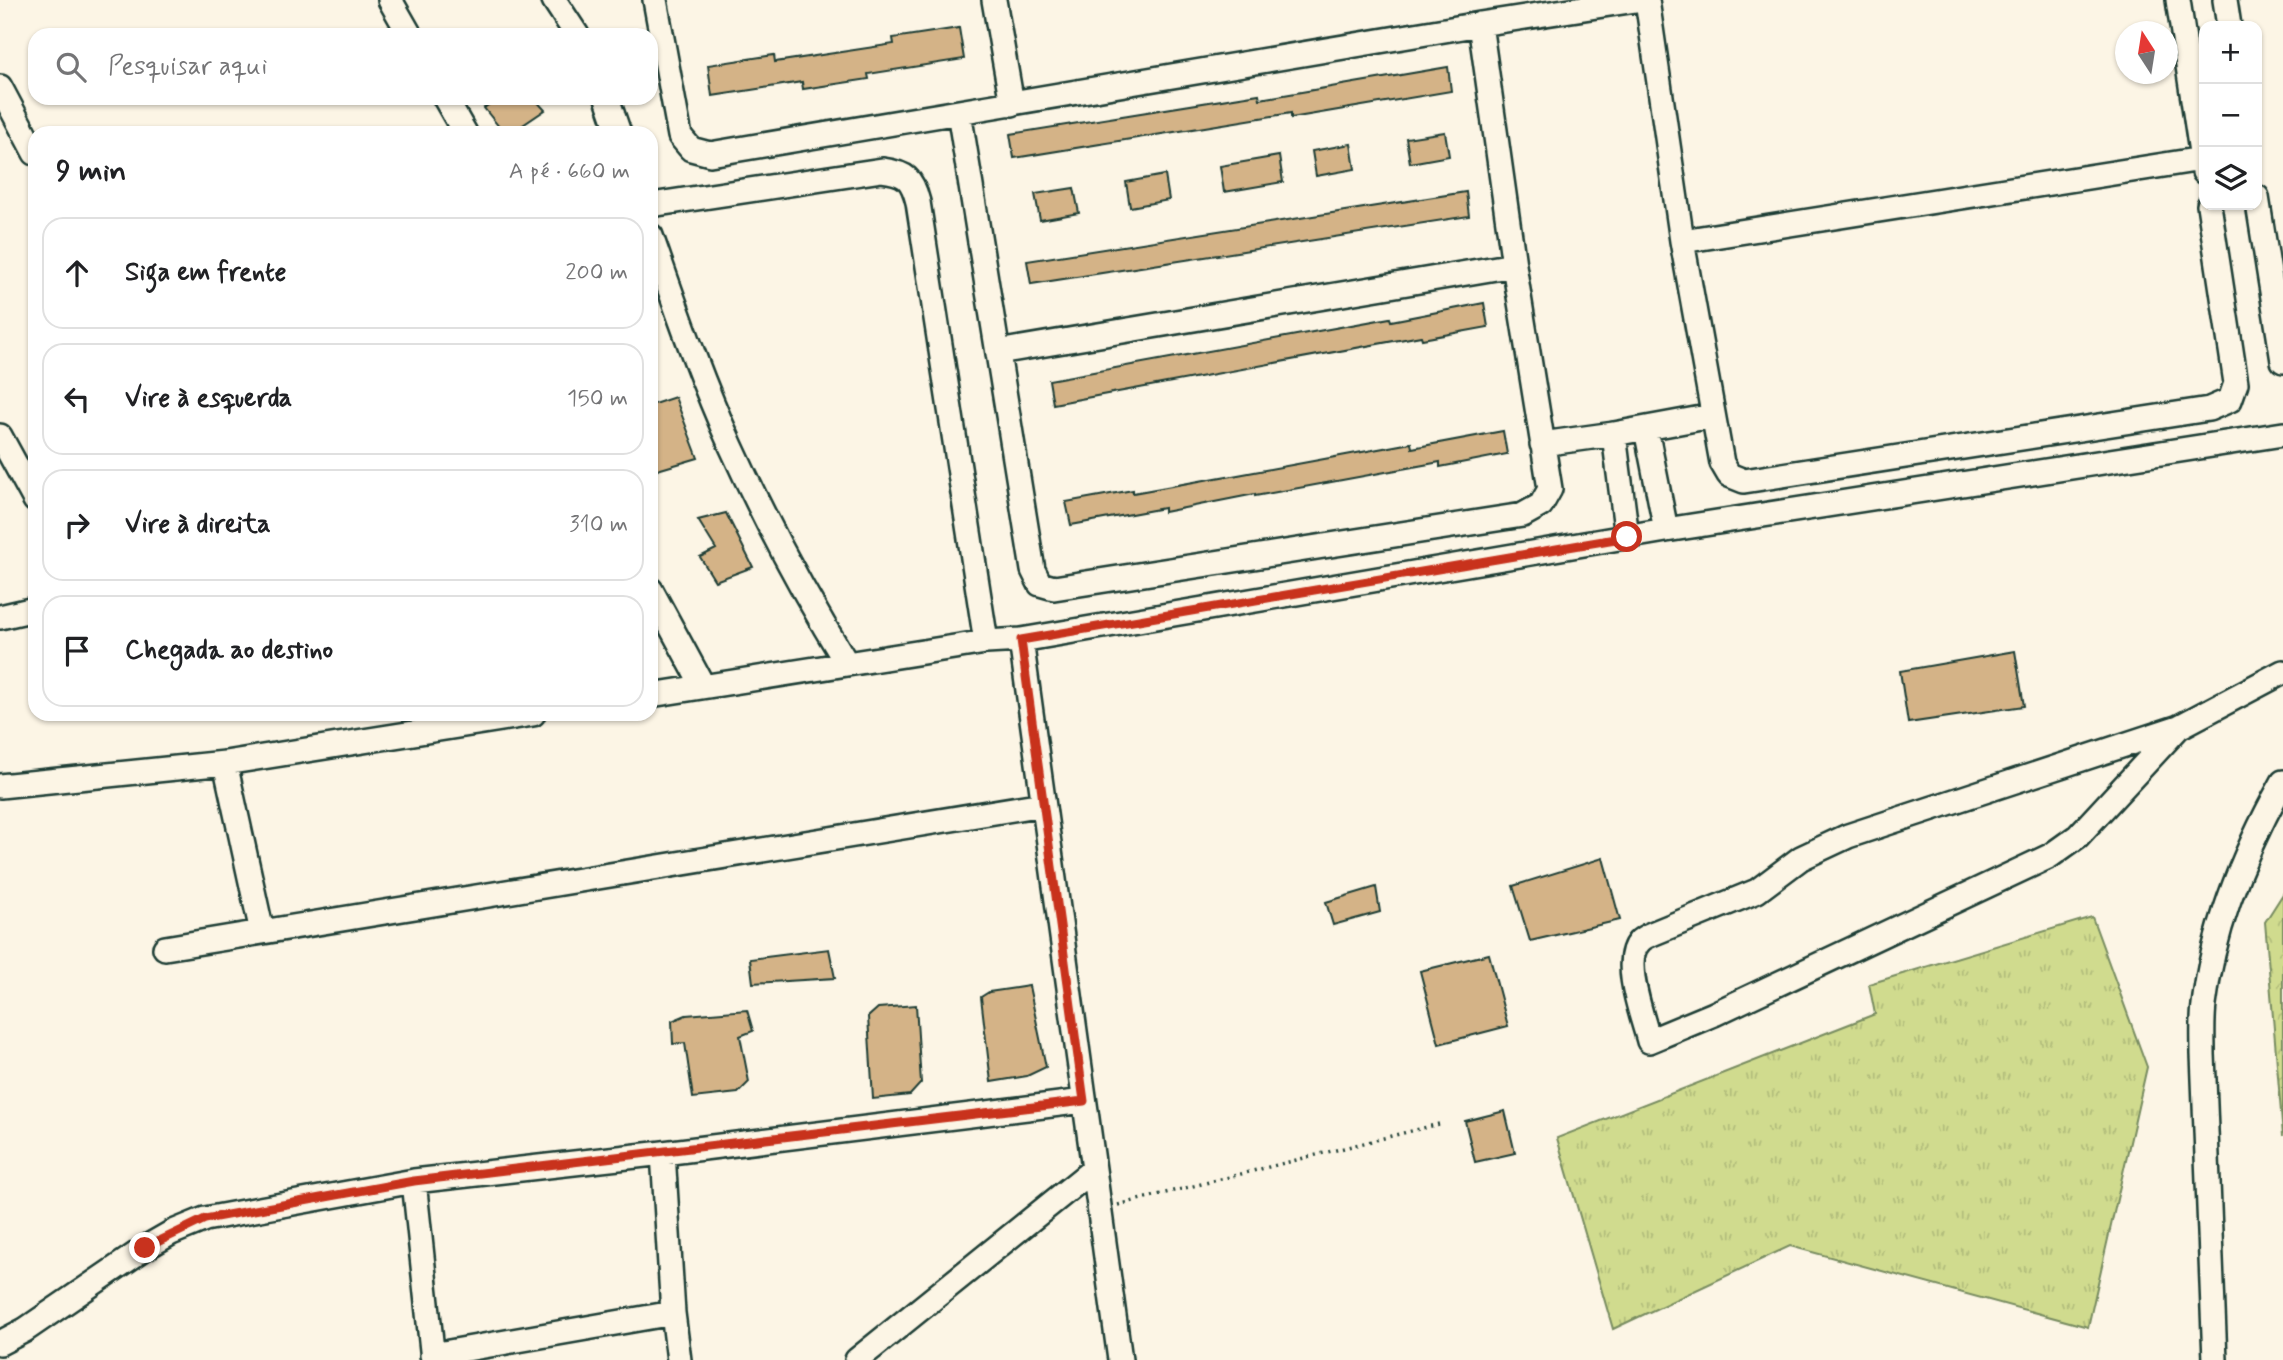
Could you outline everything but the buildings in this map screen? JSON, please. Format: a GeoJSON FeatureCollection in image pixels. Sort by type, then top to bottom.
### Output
{"type":"FeatureCollection","features":[{"type":"Feature","properties":{"kind":"street"},"geometry":{"type":"LineString","coordinates":[[390,0],[406,28]]}},
{"type":"Feature","properties":{"kind":"street"},"geometry":{"type":"LineString","coordinates":[[554,0],[572,28]]}},
{"type":"Feature","properties":{"kind":"street"},"geometry":{"type":"LineString","coordinates":[[655,0],[680,136],[691,149],[710,154],[1636,0]]}},
{"type":"Feature","properties":{"kind":"street"},"geometry":{"type":"LineString","coordinates":[[994,0],[1012,104]]}},
{"type":"Feature","properties":{"kind":"street"},"geometry":{"type":"LineString","coordinates":[[1647,0],[1682,241],[1721,463],[1729,475],[1744,481],[2209,409],[2230,400],[2236,383],[2210,210]]}},
{"type":"Feature","properties":{"kind":"street"},"geometry":{"type":"LineString","coordinates":[[2178,0],[2200,147]]}},
{"type":"Feature","properties":{"kind":"street"},"geometry":{"type":"LineString","coordinates":[[2225,0],[2228,21]]}},
{"type":"Feature","properties":{"kind":"street"},"geometry":{"type":"LineString","coordinates":[[959,112],[1032,570],[1040,584],[1054,588],[1523,514],[1541,505],[1550,489],[1514,265],[1480,24]]}},
{"type":"Feature","properties":{"kind":"street"},"geometry":{"type":"LineString","coordinates":[[0,87],[28,140]]}},
{"type":"Feature","properties":{"kind":"street"},"geometry":{"type":"LineString","coordinates":[[449,105],[461,126]]}},
{"type":"Feature","properties":{"kind":"street"},"geometry":{"type":"LineString","coordinates":[[609,105],[617,126]]}},
{"type":"Feature","properties":{"kind":"street"},"geometry":{"type":"LineString","coordinates":[[1682,241],[2199,166]]}},
{"type":"Feature","properties":{"kind":"street"},"geometry":{"type":"LineString","coordinates":[[658,204],[882,170],[898,172],[908,178],[918,202],[986,642]]}},
{"type":"Feature","properties":{"kind":"street"},"geometry":{"type":"LineString","coordinates":[[2259,210],[2283,361]]}},
{"type":"Feature","properties":{"kind":"street"},"geometry":{"type":"LineString","coordinates":[[658,256],[700,373],[731,446],[818,616],[847,664]]}},
{"type":"Feature","properties":{"kind":"street"},"geometry":{"type":"LineString","coordinates":[[998,352],[1514,265]]}},
{"type":"Feature","properties":{"kind":"street"},"geometry":{"type":"LineString","coordinates":[[1542,444],[1646,429],[1712,416]]}},
{"type":"Feature","properties":{"kind":"street"},"geometry":{"type":"LineString","coordinates":[[1646,429],[1666,530]]}},
{"type":"Feature","properties":{"kind":"street"},"geometry":{"type":"LineString","coordinates":[[1614,434],[1627,537]]}},
{"type":"Feature","properties":{"kind":"street"},"geometry":{"type":"LineString","coordinates":[[658,694],[986,642],[1021,640],[1666,530],[2283,434]]}},
{"type":"Feature","properties":{"kind":"street"},"geometry":{"type":"LineString","coordinates":[[0,436],[28,487]]}},
{"type":"Feature","properties":{"kind":"street"},"geometry":{"type":"LineString","coordinates":[[658,603],[702,686]]}},
{"type":"Feature","properties":{"kind":"street"},"geometry":{"type":"LineString","coordinates":[[0,617],[28,611]]}},
{"type":"Feature","properties":{"kind":"street"},"geometry":{"type":"LineString","coordinates":[[1021,640],[1120,1360]]}},
{"type":"Feature","properties":{"kind":"street"},"geometry":{"type":"LineString","coordinates":[[2179,727],[2078,836],[2050,856],[1714,1014],[1649,1041],[1631,967],[1639,942],[1654,933],[1757,891],[1801,858],[1848,836],[2179,727],[2283,672]]}},
{"type":"Feature","properties":{"kind":"street"},"geometry":{"type":"LineString","coordinates":[[2,781],[225,763],[473,721]]}},
{"type":"Feature","properties":{"kind":"street"},"geometry":{"type":"LineString","coordinates":[[225,763],[262,932]]}},
{"type":"Feature","properties":{"kind":"street"},"geometry":{"type":"LineString","coordinates":[[2215,1360],[2203,1066],[2204,1006],[2224,913],[2248,851],[2283,782]]}},
{"type":"Feature","properties":{"kind":"street"},"geometry":{"type":"LineString","coordinates":[[165,948],[1043,804]]}},
{"type":"Feature","properties":{"kind":"street"},"geometry":{"type":"LineString","coordinates":[[0,1343],[25,1330],[145,1248],[205,1219],[414,1181],[1084,1101]]}},
{"type":"Feature","properties":{"kind":"street"},"geometry":{"type":"LineString","coordinates":[[663,1153],[673,1313],[679,1360]]}},
{"type":"Feature","properties":{"kind":"street"},"geometry":{"type":"LineString","coordinates":[[857,1360],[1094,1169]]}},
{"type":"Feature","properties":{"kind":"street"},"geometry":{"type":"LineString","coordinates":[[414,1181],[432,1357],[673,1313]]}},
{"type":"Feature","properties":{"kind":"path"},"geometry":{"type":"LineString","coordinates":[[1099,1210],[1439,1124]]}},
{"type":"Feature","properties":{"kind":"green space"},"geometry":{"type":"Polygon","coordinates":[[[2283,894],[2283,1136],[2265,922],[2283,894]]]}},
{"type":"Feature","properties":{"kind":"green space"},"geometry":{"type":"Polygon","coordinates":[[[2092,917],[2147,1067],[2088,1327],[1790,1246],[1613,1329],[1557,1138],[1875,1014],[1869,984],[2092,917]]]}},
{"type":"Feature","properties":{"kind":"route"},"geometry":{"type":"LineString","coordinates":[[145,1248],[171,1233],[205,1219],[414,1181],[1084,1101],[1021,640],[1627,537]]}}]}
